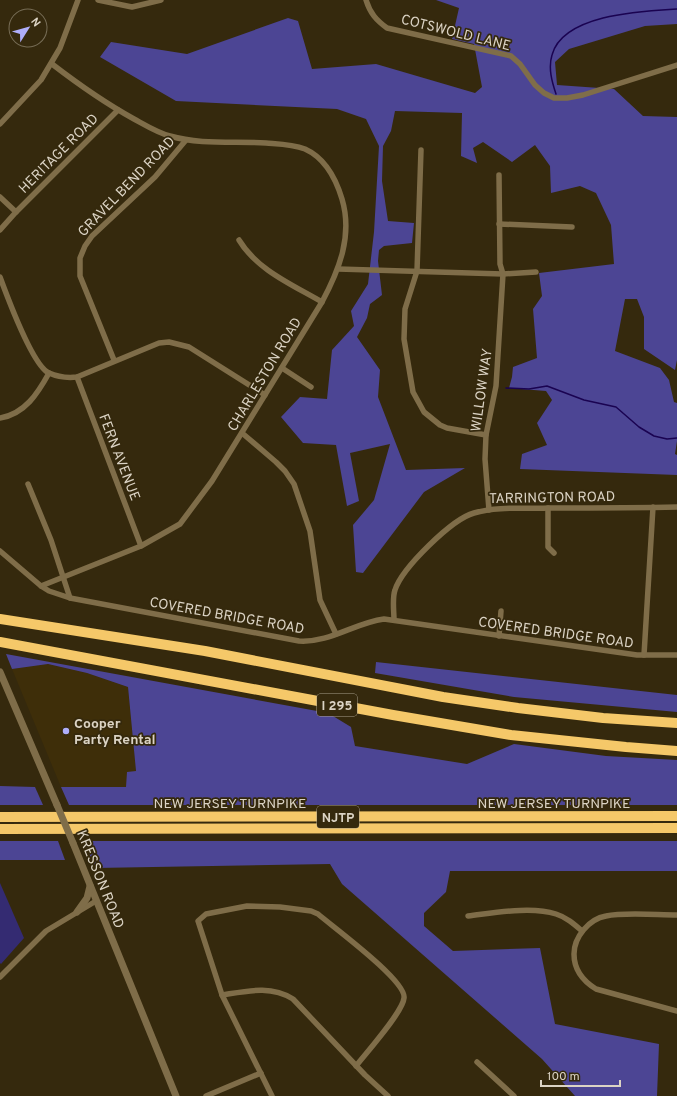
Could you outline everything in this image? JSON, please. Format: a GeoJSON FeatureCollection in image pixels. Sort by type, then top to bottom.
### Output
{"type":"FeatureCollection","features":[{"type":"Feature","properties":{"kind":"highway","name":"I 295"},"geometry":{"type":"LineString","coordinates":[[0,619],[205,651],[451,698],[603,718],[677,723]]}},
{"type":"Feature","properties":{"kind":"highway","name":"I 295"},"geometry":{"type":"LineString","coordinates":[[0,642],[217,684],[503,734],[677,751]]}},
{"type":"Feature","properties":{"kind":"highway","name":"NEW JERSEY TURNPIKE"},"geometry":{"type":"LineString","coordinates":[[0,817],[677,816]]}},
{"type":"Feature","properties":{"kind":"highway","name":"NEW JERSEY TURNPIKE"},"geometry":{"type":"LineString","coordinates":[[0,829],[677,828]]}},
{"type":"Feature","properties":{"kind":"street"},"geometry":{"type":"LineString","coordinates":[[0,124],[32,92],[52,64],[60,48],[78,0]]}},
{"type":"Feature","properties":{"kind":"street"},"geometry":{"type":"LineString","coordinates":[[98,0],[132,7],[161,0]]}},
{"type":"Feature","properties":{"kind":"street","name":"COTSWOLD LANE"},"geometry":{"type":"LineString","coordinates":[[366,0],[369,10],[378,21],[387,28],[511,56],[520,64],[535,85],[544,93],[554,98],[567,98],[583,95],[677,65]]}},
{"type":"Feature","properties":{"kind":"street","name":"CHARLESTON ROAD"},"geometry":{"type":"LineString","coordinates":[[41,586],[141,546],[180,524],[190,513],[212,481],[322,302],[338,269],[345,241],[346,222],[338,186],[329,170],[318,158],[305,150],[285,144],[198,142],[168,136],[118,110],[87,91],[52,64]]}},
{"type":"Feature","properties":{"kind":"street","name":"HERITAGE ROAD"},"geometry":{"type":"LineString","coordinates":[[0,230],[16,212],[118,110]]}},
{"type":"Feature","properties":{"kind":"street","name":"GRAVEL BEND ROAD"},"geometry":{"type":"LineString","coordinates":[[114,360],[80,276],[80,258],[85,246],[92,236],[155,177],[186,140]]}},
{"type":"Feature","properties":{"kind":"street"},"geometry":{"type":"LineString","coordinates":[[421,150],[417,271],[405,309],[404,339],[413,392],[417,403],[424,412],[440,425],[447,428],[486,435]]}},
{"type":"Feature","properties":{"kind":"street","name":"WILLOW WAY"},"geometry":{"type":"LineString","coordinates":[[489,510],[485,459],[486,435],[496,386],[503,274],[500,264],[499,175]]}},
{"type":"Feature","properties":{"kind":"street"},"geometry":{"type":"LineString","coordinates":[[0,197],[16,212]]}},
{"type":"Feature","properties":{"kind":"street"},"geometry":{"type":"LineString","coordinates":[[499,224],[572,227]]}},
{"type":"Feature","properties":{"kind":"street"},"geometry":{"type":"LineString","coordinates":[[239,240],[246,252],[269,271],[322,302]]}},
{"type":"Feature","properties":{"kind":"street"},"geometry":{"type":"LineString","coordinates":[[338,269],[503,274],[536,272]]}},
{"type":"Feature","properties":{"kind":"street"},"geometry":{"type":"LineString","coordinates":[[0,278],[31,349],[41,367],[49,373],[68,378],[77,377],[114,360],[158,343],[179,344],[189,347],[265,395]]}},
{"type":"Feature","properties":{"kind":"street"},"geometry":{"type":"LineString","coordinates":[[282,368],[311,387]]}},
{"type":"Feature","properties":{"kind":"street"},"geometry":{"type":"LineString","coordinates":[[0,418],[5,417],[32,400],[49,373]]}},
{"type":"Feature","properties":{"kind":"street","name":"FERN AVENUE"},"geometry":{"type":"LineString","coordinates":[[77,377],[141,546]]}},
{"type":"Feature","properties":{"kind":"street"},"geometry":{"type":"LineString","coordinates":[[242,433],[276,462],[285,471],[294,484],[310,531],[320,600],[336,634]]}},
{"type":"Feature","properties":{"kind":"street"},"geometry":{"type":"LineString","coordinates":[[28,484],[64,578],[70,598]]}},
{"type":"Feature","properties":{"kind":"street"},"geometry":{"type":"LineString","coordinates":[[644,655],[654,507]]}},
{"type":"Feature","properties":{"kind":"street","name":"TARRINGTON ROAD"},"geometry":{"type":"LineString","coordinates":[[394,620],[394,591],[400,578],[416,557],[464,517],[489,510],[677,507]]}},
{"type":"Feature","properties":{"kind":"street"},"geometry":{"type":"LineString","coordinates":[[548,508],[548,548],[554,554]]}},
{"type":"Feature","properties":{"kind":"street","name":"COVERED BRIDGE ROAD"},"geometry":{"type":"LineString","coordinates":[[0,551],[41,586],[49,591],[70,598],[299,641],[317,641],[374,620],[394,620],[499,636],[644,655],[677,655]]}},
{"type":"Feature","properties":{"kind":"street"},"geometry":{"type":"LineString","coordinates":[[499,636],[501,611]]}},
{"type":"Feature","properties":{"kind":"street","name":"KRESSON ROAD"},"geometry":{"type":"LineString","coordinates":[[0,672],[73,843],[176,1096]]}},
{"type":"Feature","properties":{"kind":"street"},"geometry":{"type":"LineString","coordinates":[[77,912],[87,898],[90,886]]}},
{"type":"Feature","properties":{"kind":"street"},"geometry":{"type":"LineString","coordinates":[[0,977],[46,931],[96,901]]}},
{"type":"Feature","properties":{"kind":"street"},"geometry":{"type":"LineString","coordinates":[[272,1096],[262,1073],[222,995],[198,922],[206,914],[258,906],[311,911],[318,914],[385,970],[403,989],[404,996],[399,1010],[356,1066]]}},
{"type":"Feature","properties":{"kind":"street"},"geometry":{"type":"LineString","coordinates":[[468,916],[519,911],[547,911],[567,920],[582,931]]}},
{"type":"Feature","properties":{"kind":"street"},"geometry":{"type":"LineString","coordinates":[[677,915],[607,916],[591,923],[582,931],[574,949],[575,964],[583,978],[596,989],[677,1011]]}},
{"type":"Feature","properties":{"kind":"street"},"geometry":{"type":"LineString","coordinates":[[222,995],[259,990],[286,995],[293,999],[356,1066],[388,1096]]}},
{"type":"Feature","properties":{"kind":"street"},"geometry":{"type":"LineString","coordinates":[[477,1062],[514,1096]]}},
{"type":"Feature","properties":{"kind":"street"},"geometry":{"type":"LineString","coordinates":[[206,1096],[262,1073]]}},
{"type":"Feature","properties":{"kind":"shaded area"},"geometry":{"type":"Polygon","coordinates":[[[436,0],[677,0],[677,24],[645,26],[569,49],[555,62],[557,85],[614,89],[643,116],[677,117],[677,360],[675,370],[644,349],[644,317],[637,299],[625,299],[615,351],[660,368],[669,380],[674,402],[677,403],[677,441],[675,454],[677,455],[677,475],[520,469],[522,454],[547,445],[537,423],[552,400],[546,391],[509,388],[513,367],[537,358],[533,309],[542,296],[539,273],[614,264],[611,225],[596,193],[580,186],[551,193],[550,166],[535,145],[512,162],[483,142],[473,148],[477,163],[461,156],[462,113],[395,111],[391,131],[383,146],[382,181],[388,221],[414,223],[412,243],[384,246],[379,250],[378,261],[382,295],[370,304],[367,318],[357,337],[380,370],[378,397],[406,470],[465,468],[424,492],[363,573],[356,572],[353,525],[374,500],[390,444],[350,453],[359,501],[347,506],[336,445],[303,443],[281,417],[300,397],[327,399],[332,350],[354,326],[351,311],[368,284],[374,232],[379,146],[366,119],[337,109],[176,101],[100,57],[111,42],[187,54],[288,18],[298,21],[312,69],[376,64],[475,93],[482,87],[474,44],[452,39],[459,8],[436,0]]]}},
{"type":"Feature","properties":{"kind":"shaded area"},"geometry":{"type":"Polygon","coordinates":[[[6,654],[328,713],[351,727],[355,746],[467,764],[514,744],[606,756],[677,760],[677,805],[69,805],[61,787],[126,787],[127,772],[136,771],[128,687],[87,673],[48,664],[12,669],[6,654]]]}},
{"type":"Feature","properties":{"kind":"shaded area"},"geometry":{"type":"Polygon","coordinates":[[[376,662],[677,695],[677,712],[514,697],[375,673],[376,662]]]}},
{"type":"Feature","properties":{"kind":"shaded area"},"geometry":{"type":"Polygon","coordinates":[[[48,664],[87,673],[128,687],[136,771],[126,787],[61,787],[12,669],[48,664]]]}},
{"type":"Feature","properties":{"kind":"shaded area"},"geometry":{"type":"Polygon","coordinates":[[[0,786],[35,787],[43,805],[0,805],[0,786]]]}},
{"type":"Feature","properties":{"kind":"shaded area"},"geometry":{"type":"Polygon","coordinates":[[[0,841],[58,841],[65,860],[0,860],[0,841]]]}},
{"type":"Feature","properties":{"kind":"shaded area"},"geometry":{"type":"Polygon","coordinates":[[[84,841],[677,841],[677,871],[450,871],[446,892],[424,913],[424,926],[453,951],[540,948],[555,1024],[659,1044],[657,1096],[575,1096],[542,1059],[342,884],[330,864],[95,868],[84,841]]]}},
{"type":"Feature","properties":{"kind":"shaded area"},"geometry":{"type":"Polygon","coordinates":[[[0,883],[24,938],[1,964],[0,963],[0,883]]]}},
{"type":"Feature","properties":{"kind":"waterway"},"geometry":{"type":"LineString","coordinates":[[556,94],[550,70],[552,55],[559,41],[571,31],[587,23],[606,17],[645,11],[677,9]]}},
{"type":"Feature","properties":{"kind":"waterway"},"geometry":{"type":"LineString","coordinates":[[506,388],[529,389],[547,386],[584,400],[616,407],[639,427],[654,436],[667,439],[677,438]]}},
{"type":"Feature","properties":{"kind":"place","name":"Cooper Party Rental"},"geometry":{"type":"Point","coordinates":[66,731]}}]}
